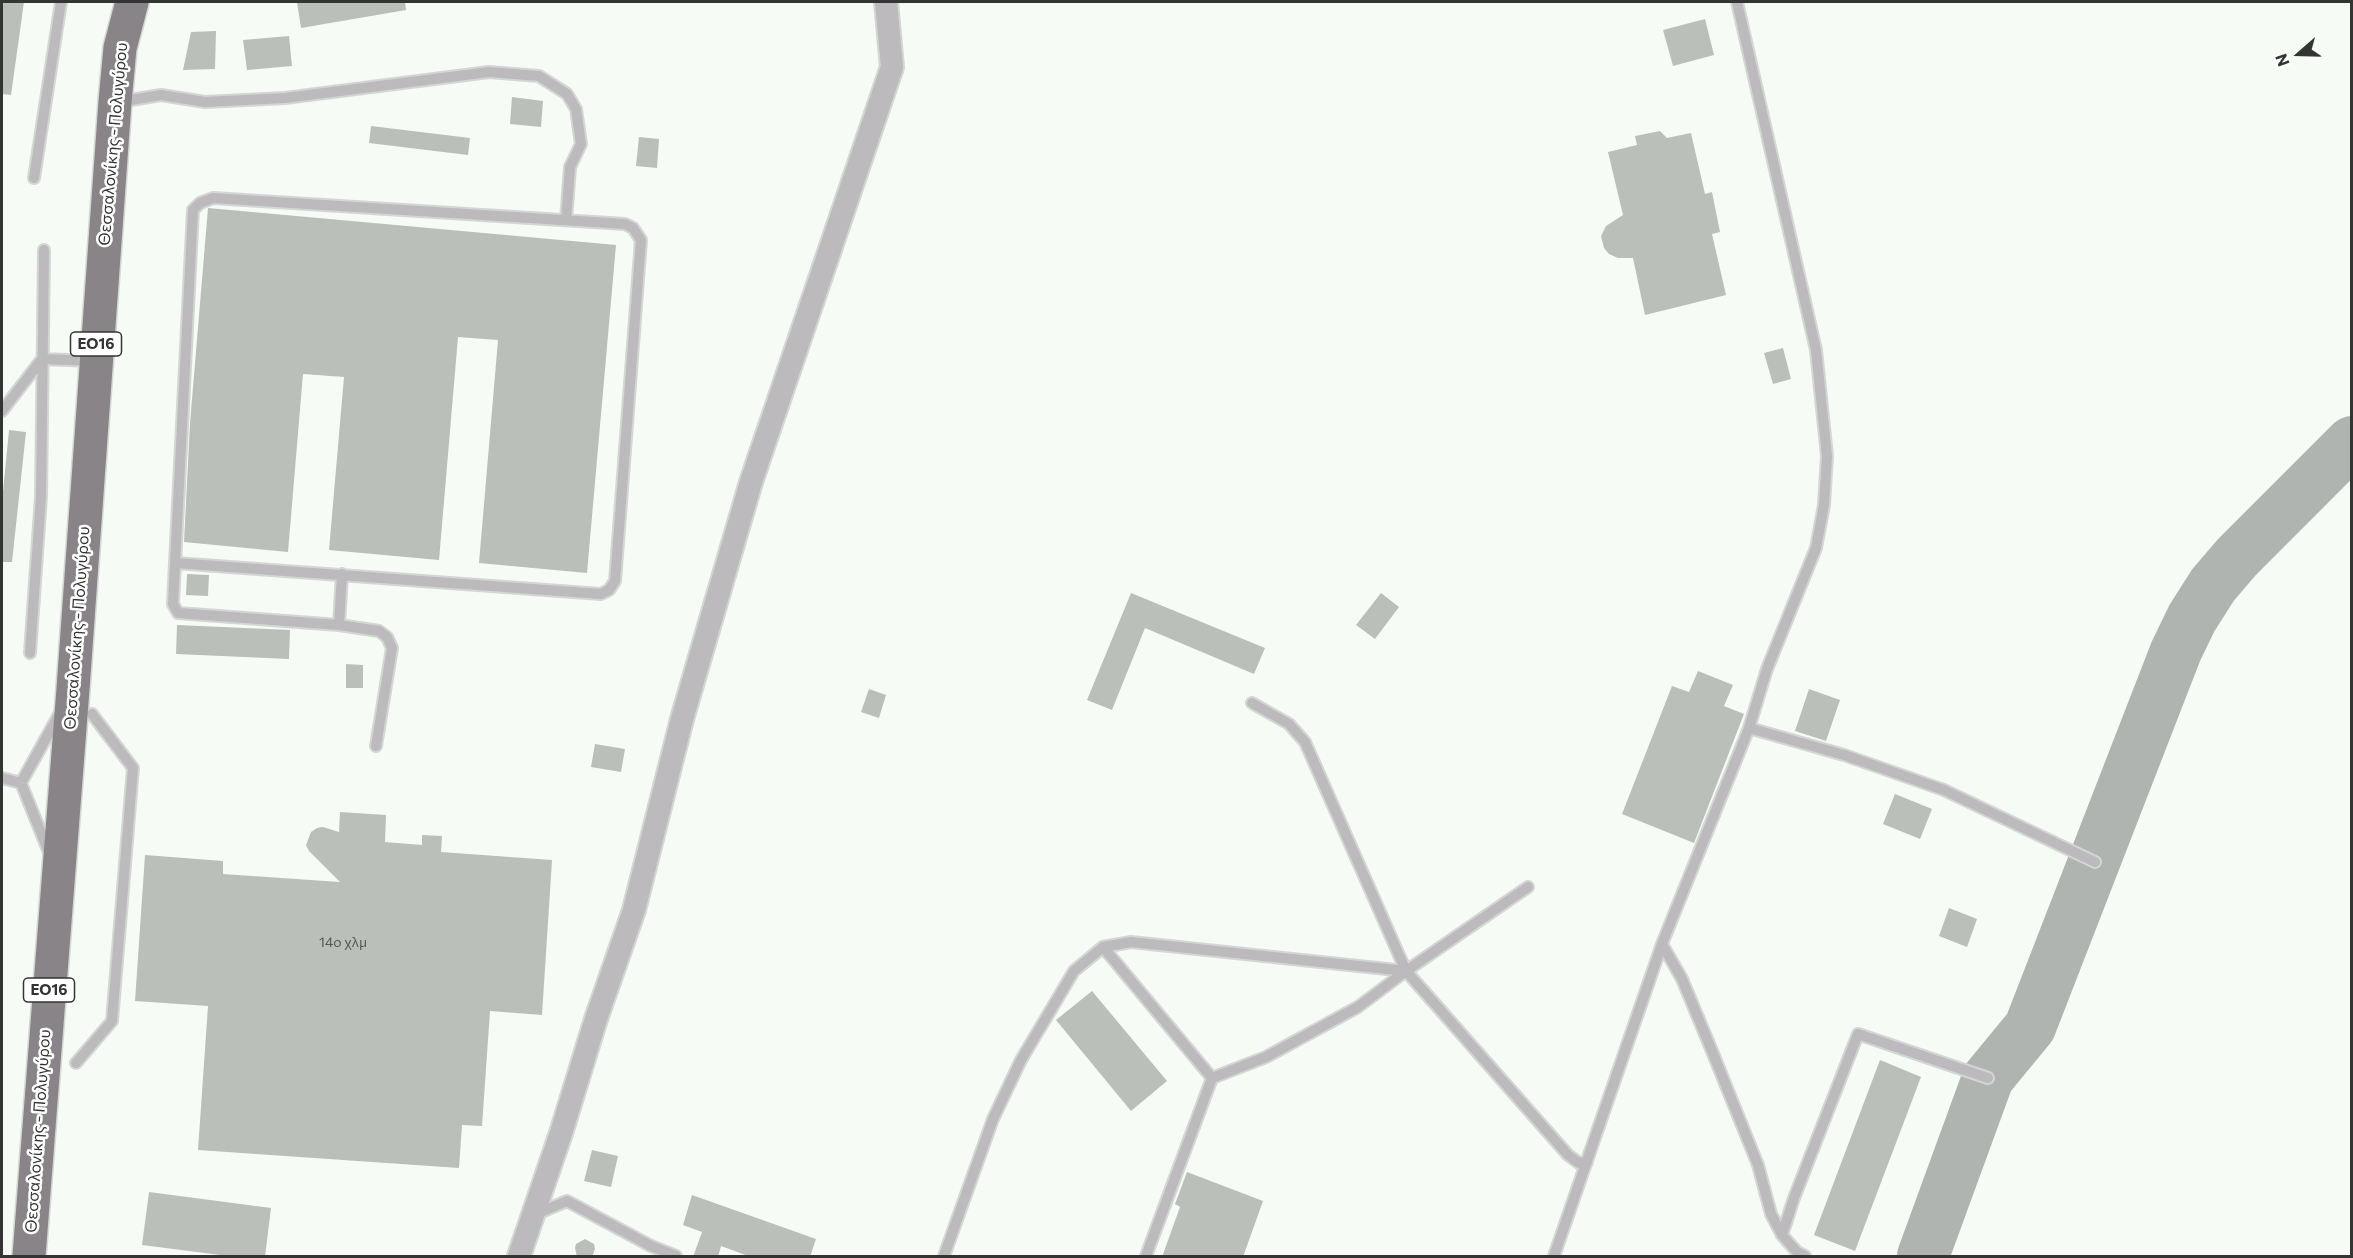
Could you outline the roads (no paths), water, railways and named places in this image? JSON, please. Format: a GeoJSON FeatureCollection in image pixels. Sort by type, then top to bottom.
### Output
{"type":"FeatureCollection","features":[{"type":"Feature","properties":{"kind":"main road","name":"Θεσσαλονίκης - Πολυγύρου"},"geometry":{"type":"LineString","coordinates":[[29,1257],[58,874],[82,702],[95,361],[115,102],[120,48],[132,2]]}},
{"type":"Feature","properties":{"kind":"street"},"geometry":{"type":"LineString","coordinates":[[519,1257],[634,910],[682,719],[751,482],[892,67],[886,2]]}},
{"type":"Feature","properties":{"kind":"lane"},"geometry":{"type":"LineString","coordinates":[[34,178],[61,2]]}},
{"type":"Feature","properties":{"kind":"lane"},"geometry":{"type":"LineString","coordinates":[[1554,1257],[1662,944],[1749,728],[1767,669],[1816,548],[1824,505],[1827,456],[1816,350],[1737,2]]}},
{"type":"Feature","properties":{"kind":"lane"},"geometry":{"type":"LineString","coordinates":[[115,102],[161,95],[205,102],[285,98],[489,72],[539,76],[567,94],[576,110],[580,144],[570,167],[566,220]]}},
{"type":"Feature","properties":{"kind":"lane"},"geometry":{"type":"LineString","coordinates":[[175,563],[601,594],[609,590],[615,581],[641,240],[633,228],[625,224],[213,198],[200,203],[193,210],[175,563],[173,604],[178,613],[339,625],[379,631],[387,637],[392,648],[376,746]]}},
{"type":"Feature","properties":{"kind":"lane"},"geometry":{"type":"LineString","coordinates":[[30,653],[41,497],[44,250]]}},
{"type":"Feature","properties":{"kind":"lane"},"geometry":{"type":"LineString","coordinates":[[42,359],[95,361]]}},
{"type":"Feature","properties":{"kind":"lane"},"geometry":{"type":"LineString","coordinates":[[2,411],[42,359]]}},
{"type":"Feature","properties":{"kind":"lane"},"geometry":{"type":"LineString","coordinates":[[339,625],[342,574]]}},
{"type":"Feature","properties":{"kind":"lane"},"geometry":{"type":"LineString","coordinates":[[21,783],[82,702],[133,768],[112,1021],[76,1063]]}},
{"type":"Feature","properties":{"kind":"lane"},"geometry":{"type":"LineString","coordinates":[[1252,703],[1289,724],[1305,742],[1406,971],[1568,1155],[1579,1163],[1587,1162]]}},
{"type":"Feature","properties":{"kind":"lane"},"geometry":{"type":"LineString","coordinates":[[1749,728],[1844,755],[1944,790],[2095,862]]}},
{"type":"Feature","properties":{"kind":"lane"},"geometry":{"type":"LineString","coordinates":[[2,776],[21,783],[58,874]]}},
{"type":"Feature","properties":{"kind":"lane"},"geometry":{"type":"LineString","coordinates":[[1146,1257],[1212,1078],[1266,1057],[1358,1007],[1528,887]]}},
{"type":"Feature","properties":{"kind":"lane"},"geometry":{"type":"LineString","coordinates":[[944,1257],[993,1119],[1021,1060],[1074,972],[1103,947],[1131,942],[1406,971]]}},
{"type":"Feature","properties":{"kind":"lane"},"geometry":{"type":"LineString","coordinates":[[1662,944],[1682,979],[1712,1051],[1758,1165],[1772,1214],[1782,1235],[1797,1252],[1805,1257]]}},
{"type":"Feature","properties":{"kind":"lane"},"geometry":{"type":"LineString","coordinates":[[1103,947],[1212,1078]]}},
{"type":"Feature","properties":{"kind":"lane"},"geometry":{"type":"LineString","coordinates":[[1782,1235],[1857,1034],[1988,1078]]}},
{"type":"Feature","properties":{"kind":"lane"},"geometry":{"type":"LineString","coordinates":[[533,1215],[567,1201],[676,1257]]}}]}
